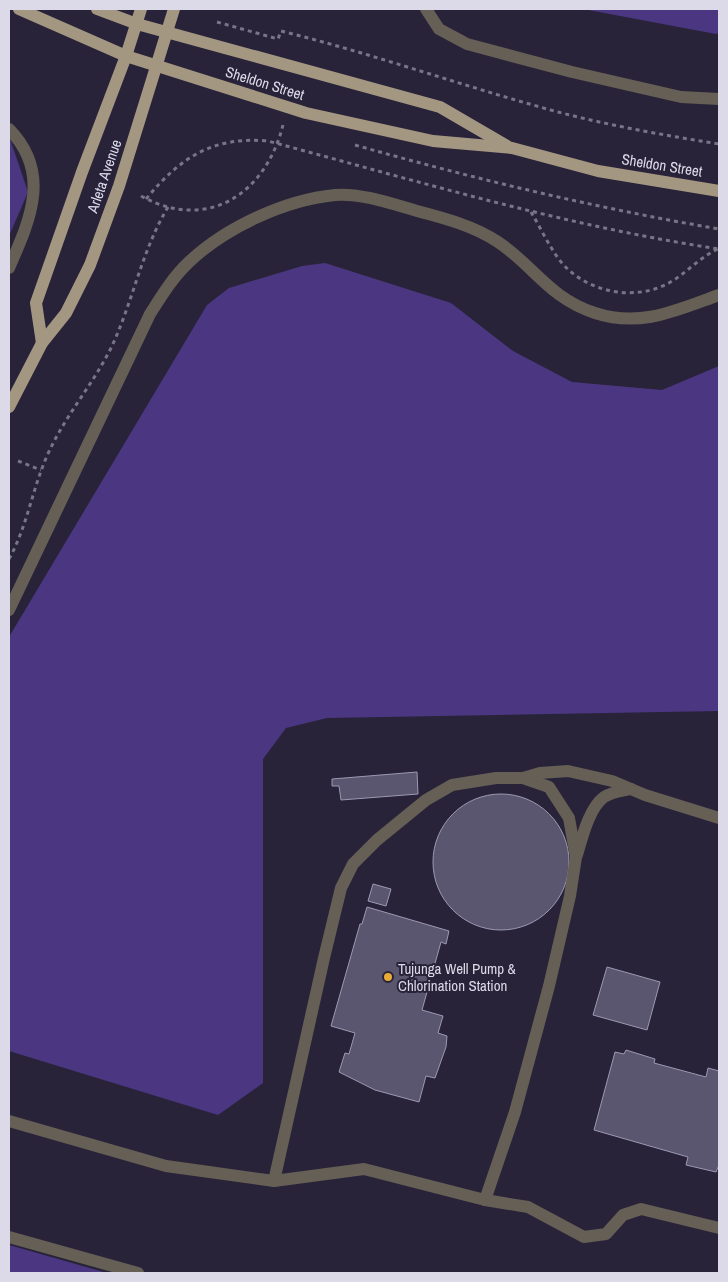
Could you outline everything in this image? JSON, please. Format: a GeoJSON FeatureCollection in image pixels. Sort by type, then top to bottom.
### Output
{"type":"FeatureCollection","features":[{"type":"Feature","properties":{"kind":"main road","name":"Sheldon Street"},"geometry":{"type":"LineString","coordinates":[[19,9],[126,56],[306,113],[432,141],[512,148],[598,171],[719,191]]}},
{"type":"Feature","properties":{"kind":"main road","name":"Sheldon Street"},"geometry":{"type":"LineString","coordinates":[[97,9],[137,24],[440,108],[512,148]]}},
{"type":"Feature","properties":{"kind":"main road","name":"Arleta Avenue"},"geometry":{"type":"LineString","coordinates":[[42,343],[36,303],[79,180],[126,56],[141,9]]}},
{"type":"Feature","properties":{"kind":"main road","name":"Arleta Avenue"},"geometry":{"type":"LineString","coordinates":[[9,407],[42,343],[66,313],[90,265],[119,186],[174,9]]}},
{"type":"Feature","properties":{"kind":"lane"},"geometry":{"type":"LineString","coordinates":[[426,9],[439,29],[467,44],[572,72],[681,97],[719,99]]}},
{"type":"Feature","properties":{"kind":"lane"},"geometry":{"type":"LineString","coordinates":[[9,129],[28,157],[34,179],[32,207],[9,268]]}},
{"type":"Feature","properties":{"kind":"lane"},"geometry":{"type":"LineString","coordinates":[[9,610],[150,314],[167,287],[190,262],[222,237],[257,218],[298,203],[336,195],[376,200],[474,228],[499,242],[545,285],[569,302],[596,313],[627,319],[655,318],[719,295]]}},
{"type":"Feature","properties":{"kind":"lane"},"geometry":{"type":"LineString","coordinates":[[274,1181],[341,888],[353,864],[384,834],[426,800],[452,785],[496,778],[523,778],[568,771],[612,781],[719,818]]}},
{"type":"Feature","properties":{"kind":"lane"},"geometry":{"type":"LineString","coordinates":[[523,778],[549,786],[570,818],[576,857]]}},
{"type":"Feature","properties":{"kind":"lane"},"geometry":{"type":"LineString","coordinates":[[485,1200],[515,1112],[549,986],[570,896],[576,857],[586,824],[603,798],[616,792],[631,789]]}},
{"type":"Feature","properties":{"kind":"lane"},"geometry":{"type":"LineString","coordinates":[[9,1121],[166,1166],[274,1181],[364,1169],[485,1200],[528,1207],[584,1237],[606,1234],[623,1216],[641,1209],[719,1228]]}},
{"type":"Feature","properties":{"kind":"lane"},"geometry":{"type":"LineString","coordinates":[[9,1237],[138,1273]]}},
{"type":"Feature","properties":{"kind":"path"},"geometry":{"type":"LineString","coordinates":[[217,22],[278,39],[280,30],[357,51],[534,106],[655,133],[719,144]]}},
{"type":"Feature","properties":{"kind":"path"},"geometry":{"type":"LineString","coordinates":[[141,196],[168,207],[201,210],[232,200],[260,177],[279,144],[284,125]]}},
{"type":"Feature","properties":{"kind":"path"},"geometry":{"type":"LineString","coordinates":[[146,199],[170,171],[203,150],[234,141],[253,140],[279,144],[531,212],[648,237],[719,249]]}},
{"type":"Feature","properties":{"kind":"path"},"geometry":{"type":"LineString","coordinates":[[355,145],[566,200],[635,215],[719,229]]}},
{"type":"Feature","properties":{"kind":"path"},"geometry":{"type":"LineString","coordinates":[[9,559],[25,524],[41,470],[65,419],[110,350],[124,318],[143,260],[168,207]]}},
{"type":"Feature","properties":{"kind":"path"},"geometry":{"type":"LineString","coordinates":[[531,212],[565,267],[587,283],[612,291],[641,292],[663,286],[719,249]]}},
{"type":"Feature","properties":{"kind":"path"},"geometry":{"type":"LineString","coordinates":[[18,461],[41,470]]}},
{"type":"Feature","properties":{"kind":"shaded area"},"geometry":{"type":"Polygon","coordinates":[[[583,9],[719,9],[719,33],[716,34],[583,9]]]}},
{"type":"Feature","properties":{"kind":"shaded area"},"geometry":{"type":"Polygon","coordinates":[[[9,136],[28,192],[9,236],[9,136]]]}},
{"type":"Feature","properties":{"kind":"shaded area"},"geometry":{"type":"Polygon","coordinates":[[[325,263],[451,303],[513,351],[572,382],[662,390],[719,366],[719,711],[327,718],[286,728],[263,759],[263,1083],[218,1115],[9,1051],[9,637],[207,305],[229,288],[302,266],[325,263]]]}},
{"type":"Feature","properties":{"kind":"shaded area"},"geometry":{"type":"Polygon","coordinates":[[[9,1245],[107,1273],[9,1273],[9,1245]]]}},
{"type":"Feature","properties":{"kind":"building"},"geometry":{"type":"Polygon","coordinates":[[[417,772],[418,794],[341,800],[339,786],[332,786],[332,779],[417,772]]]}},
{"type":"Feature","properties":{"kind":"building"},"geometry":{"type":"Polygon","coordinates":[[[501,794],[527,799],[539,805],[549,814],[558,824],[564,836],[569,862],[564,888],[558,900],[549,910],[539,919],[527,925],[501,930],[475,925],[463,919],[453,910],[444,900],[438,888],[433,862],[438,836],[444,824],[453,814],[463,805],[475,799],[501,794]]]}},
{"type":"Feature","properties":{"kind":"building"},"geometry":{"type":"Polygon","coordinates":[[[373,884],[391,889],[386,906],[368,901],[373,884]]]}},
{"type":"Feature","properties":{"kind":"building","name":"Tujunga Well Pump & Chlorination Station"},"geometry":{"type":"Polygon","coordinates":[[[367,907],[449,931],[446,944],[441,942],[422,1010],[443,1016],[438,1033],[447,1036],[446,1047],[435,1078],[426,1076],[419,1102],[375,1090],[339,1072],[345,1053],[349,1054],[355,1033],[331,1026],[360,924],[362,924],[367,907]]]}},
{"type":"Feature","properties":{"kind":"building"},"geometry":{"type":"Polygon","coordinates":[[[607,967],[660,982],[647,1030],[593,1015],[607,967]]]}},
{"type":"Feature","properties":{"kind":"building"},"geometry":{"type":"Polygon","coordinates":[[[626,1050],[655,1059],[654,1063],[706,1077],[708,1068],[719,1071],[719,1165],[716,1172],[686,1165],[688,1157],[594,1130],[615,1052],[624,1054],[626,1050]]]}},
{"type":"Feature","properties":{"kind":"place","name":"Tujunga Well Pump & Chlorination Station"},"geometry":{"type":"Point","coordinates":[388,977]}}]}
